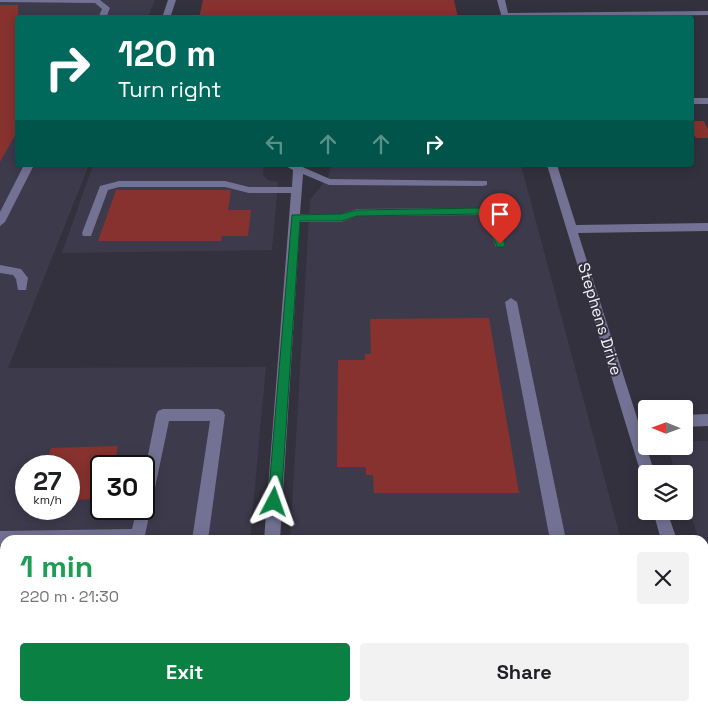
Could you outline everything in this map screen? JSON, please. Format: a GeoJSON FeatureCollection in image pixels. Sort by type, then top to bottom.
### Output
{"type":"FeatureCollection","features":[{"type":"Feature","properties":{"kind":"street"},"geometry":{"type":"LineString","coordinates":[[0,0],[97,1],[106,8],[103,15]]}},
{"type":"Feature","properties":{"kind":"street"},"geometry":{"type":"LineString","coordinates":[[167,15],[172,0]]}},
{"type":"Feature","properties":{"kind":"street"},"geometry":{"type":"LineString","coordinates":[[501,0],[506,15]]}},
{"type":"Feature","properties":{"kind":"street"},"geometry":{"type":"LineString","coordinates":[[573,15],[708,13]]}},
{"type":"Feature","properties":{"kind":"street"},"geometry":{"type":"LineString","coordinates":[[694,101],[708,101]]}},
{"type":"Feature","properties":{"kind":"street"},"geometry":{"type":"LineString","coordinates":[[0,222],[27,167]]}},
{"type":"Feature","properties":{"kind":"street","name":"Stephens Drive"},"geometry":{"type":"LineString","coordinates":[[553,167],[645,465]]}},
{"type":"Feature","properties":{"kind":"street"},"geometry":{"type":"LineString","coordinates":[[272,535],[297,190],[294,168],[329,182],[483,183]]}},
{"type":"Feature","properties":{"kind":"street"},"geometry":{"type":"LineString","coordinates":[[87,233],[104,188],[119,184],[225,184],[249,190],[297,190]]}},
{"type":"Feature","properties":{"kind":"street"},"geometry":{"type":"LineString","coordinates":[[295,218],[341,218],[357,213],[482,211],[490,215],[500,244]]}},
{"type":"Feature","properties":{"kind":"street"},"geometry":{"type":"LineString","coordinates":[[572,229],[708,227]]}},
{"type":"Feature","properties":{"kind":"street"},"geometry":{"type":"LineString","coordinates":[[0,269],[17,272],[22,278],[22,287]]}},
{"type":"Feature","properties":{"kind":"street"},"geometry":{"type":"LineString","coordinates":[[512,302],[557,535]]}},
{"type":"Feature","properties":{"kind":"street"},"geometry":{"type":"LineString","coordinates":[[155,455],[163,414],[218,415],[201,535]]}},
{"type":"Feature","properties":{"kind":"street"},"geometry":{"type":"LineString","coordinates":[[693,421],[708,420]]}},
{"type":"Feature","properties":{"kind":"street"},"geometry":{"type":"LineString","coordinates":[[632,422],[638,422]]}},
{"type":"Feature","properties":{"kind":"street"},"geometry":{"type":"LineString","coordinates":[[138,535],[142,520]]}},
{"type":"Feature","properties":{"kind":"street"},"geometry":{"type":"LineString","coordinates":[[663,520],[667,535]]}},
{"type":"Feature","properties":{"kind":"shaded area"},"geometry":{"type":"Polygon","coordinates":[[[0,0],[155,0],[149,15],[15,15],[15,167],[88,167],[8,368],[266,367],[250,535],[0,535],[0,0]]]}},
{"type":"Feature","properties":{"kind":"shaded area"},"geometry":{"type":"Polygon","coordinates":[[[92,167],[264,167],[263,175],[268,180],[278,182],[272,250],[62,253],[92,167]]]}},
{"type":"Feature","properties":{"kind":"shaded area"},"geometry":{"type":"Polygon","coordinates":[[[330,167],[522,167],[620,535],[290,535],[310,200],[328,177],[330,167]]]}},
{"type":"Feature","properties":{"kind":"shaded area"},"geometry":{"type":"Polygon","coordinates":[[[693,441],[708,441],[708,535],[697,535],[692,520],[693,465],[673,465],[670,455],[693,455],[693,441]]]}},
{"type":"Feature","properties":{"kind":"building"},"geometry":{"type":"Polygon","coordinates":[[[203,0],[454,0],[457,15],[200,15],[203,0]]]}},
{"type":"Feature","properties":{"kind":"building"},"geometry":{"type":"Polygon","coordinates":[[[0,5],[18,5],[18,15],[15,15],[15,135],[0,162],[0,5]]]}},
{"type":"Feature","properties":{"kind":"building"},"geometry":{"type":"Polygon","coordinates":[[[694,121],[704,121],[708,129],[708,138],[696,138],[694,135],[694,121]]]}},
{"type":"Feature","properties":{"kind":"building"},"geometry":{"type":"Polygon","coordinates":[[[116,190],[231,190],[228,210],[251,210],[248,236],[222,236],[221,241],[98,241],[116,190]]]}},
{"type":"Feature","properties":{"kind":"building"},"geometry":{"type":"Polygon","coordinates":[[[489,318],[519,493],[374,493],[373,475],[366,475],[366,467],[337,467],[338,360],[365,360],[365,354],[371,354],[370,319],[489,318]]]}},
{"type":"Feature","properties":{"kind":"building"},"geometry":{"type":"Polygon","coordinates":[[[118,446],[116,455],[90,455],[90,499],[80,500],[80,455],[49,455],[51,448],[118,446]]]}},
{"type":"Feature","properties":{"kind":"route"},"geometry":{"type":"LineString","coordinates":[[274,502],[295,218],[341,218],[357,213],[482,211],[490,215],[500,244]]}}]}
